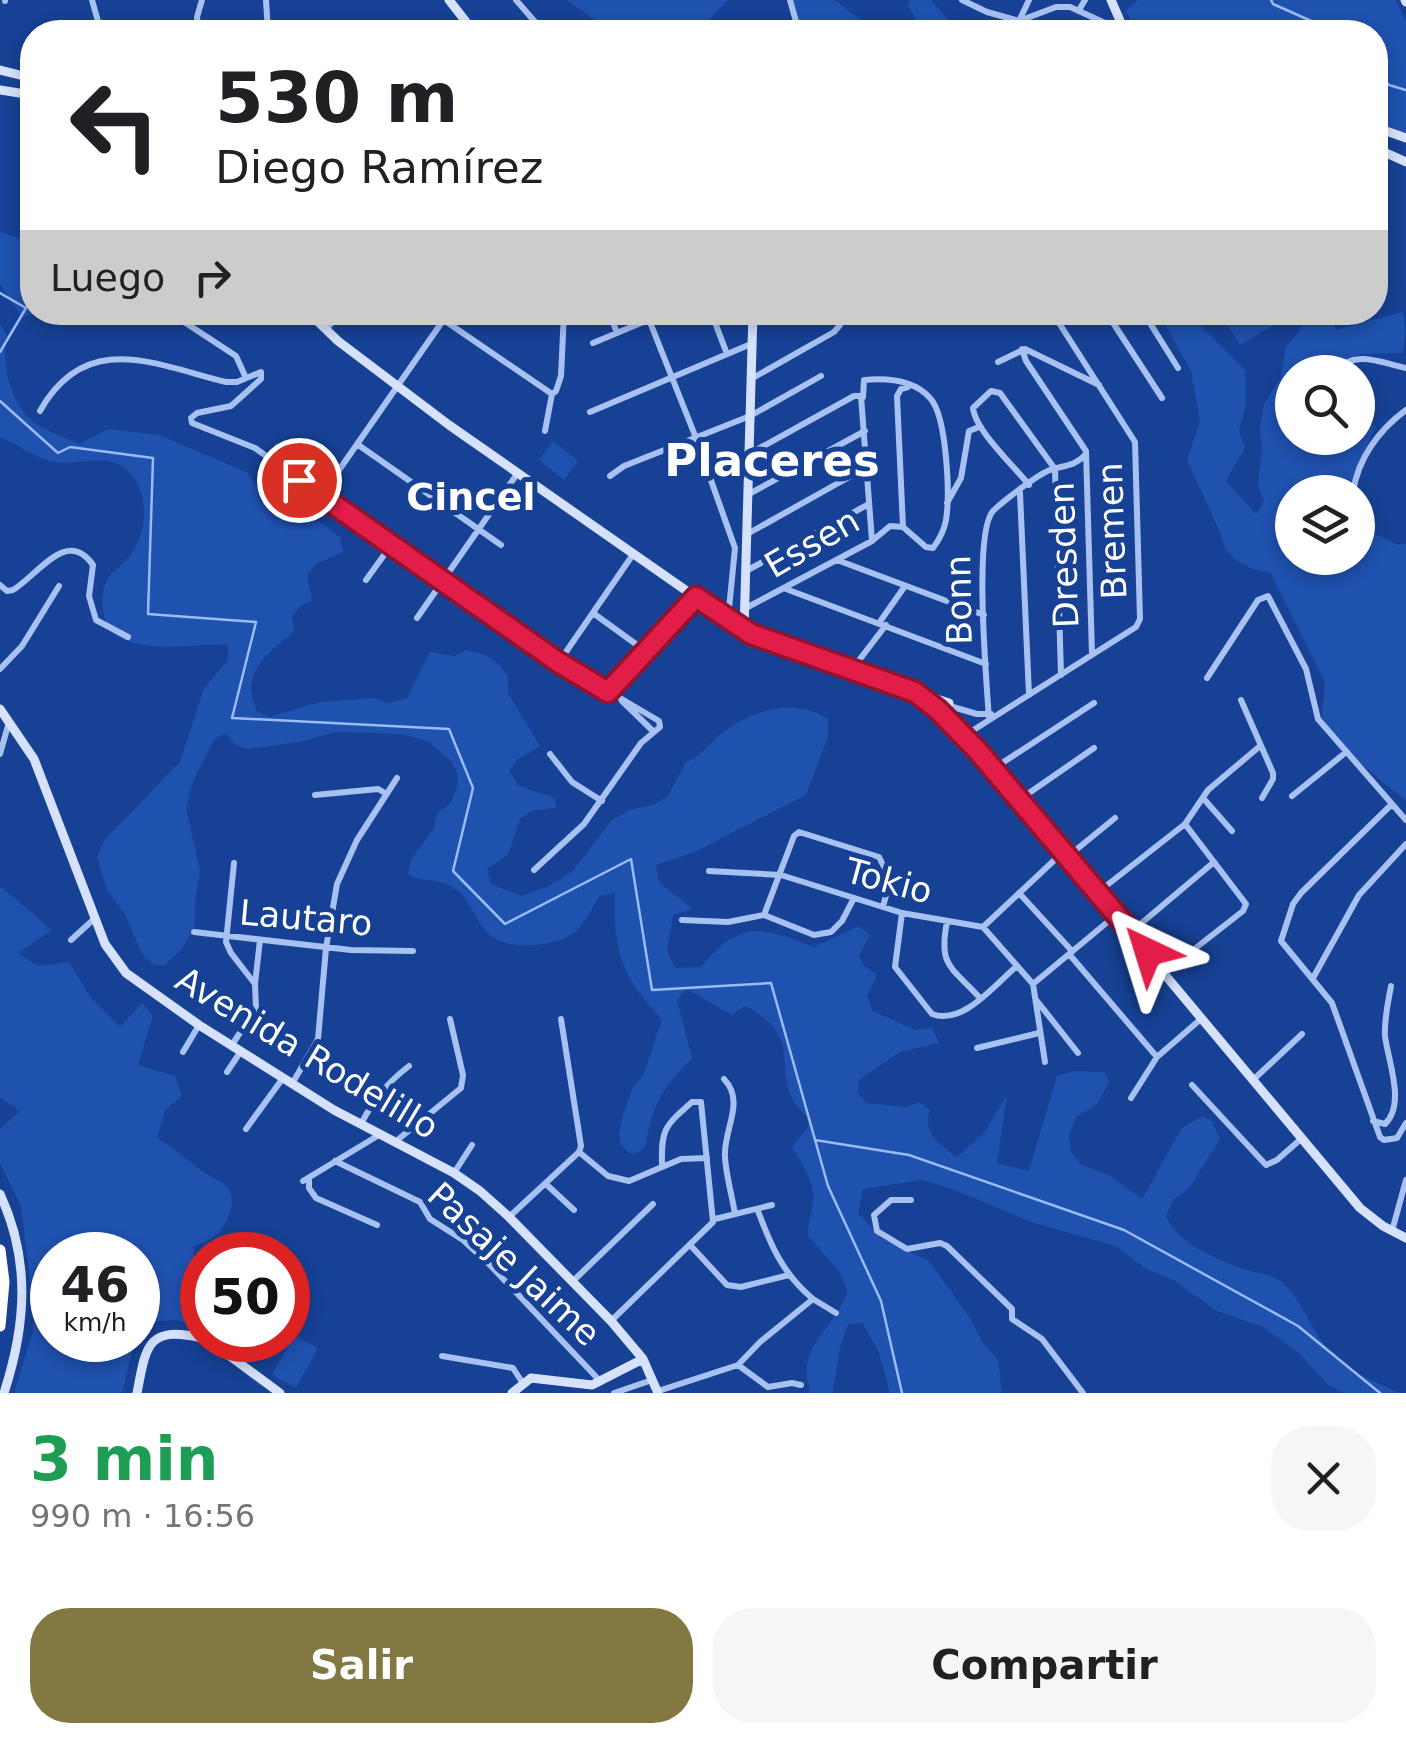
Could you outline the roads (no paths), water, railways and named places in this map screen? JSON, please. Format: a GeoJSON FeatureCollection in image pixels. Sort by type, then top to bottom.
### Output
{"type":"FeatureCollection","features":[{"type":"Feature","properties":{"kind":"highway"},"geometry":{"type":"LineString","coordinates":[[0,1250],[4,1282],[0,1326]]}},
{"type":"Feature","properties":{"kind":"street"},"geometry":{"type":"LineString","coordinates":[[449,0],[465,20]]}},
{"type":"Feature","properties":{"kind":"street"},"geometry":{"type":"LineString","coordinates":[[516,0],[533,20]]}},
{"type":"Feature","properties":{"kind":"street"},"geometry":{"type":"LineString","coordinates":[[1080,10],[1085,0]]}},
{"type":"Feature","properties":{"kind":"street"},"geometry":{"type":"LineString","coordinates":[[967,2],[1016,20]]}},
{"type":"Feature","properties":{"kind":"street"},"geometry":{"type":"LineString","coordinates":[[1022,20],[1056,7],[1080,10],[1100,20]]}},
{"type":"Feature","properties":{"kind":"street"},"geometry":{"type":"LineString","coordinates":[[189,325],[236,356],[246,378]]}},
{"type":"Feature","properties":{"kind":"street"},"geometry":{"type":"LineString","coordinates":[[320,325],[517,474],[744,631],[850,672],[992,716]]}},
{"type":"Feature","properties":{"kind":"street"},"geometry":{"type":"LineString","coordinates":[[325,330],[330,325]]}},
{"type":"Feature","properties":{"kind":"street"},"geometry":{"type":"LineString","coordinates":[[321,496],[440,325]]}},
{"type":"Feature","properties":{"kind":"street"},"geometry":{"type":"LineString","coordinates":[[449,325],[552,394]]}},
{"type":"Feature","properties":{"kind":"street"},"geometry":{"type":"LineString","coordinates":[[545,431],[552,394],[561,376],[563,325]]}},
{"type":"Feature","properties":{"kind":"street"},"geometry":{"type":"LineString","coordinates":[[614,325],[617,333]]}},
{"type":"Feature","properties":{"kind":"street"},"geometry":{"type":"LineString","coordinates":[[593,343],[631,325]]}},
{"type":"Feature","properties":{"kind":"street"},"geometry":{"type":"LineString","coordinates":[[651,325],[735,548],[728,620]]}},
{"type":"Feature","properties":{"kind":"street"},"geometry":{"type":"LineString","coordinates":[[716,325],[726,354]]}},
{"type":"Feature","properties":{"kind":"street"},"geometry":{"type":"LineString","coordinates":[[744,631],[753,325]]}},
{"type":"Feature","properties":{"kind":"street"},"geometry":{"type":"LineString","coordinates":[[751,380],[840,325]]}},
{"type":"Feature","properties":{"kind":"street","name":"Bremen"},"geometry":{"type":"LineString","coordinates":[[1060,325],[1135,442],[1140,620],[1136,628],[1092,655]]}},
{"type":"Feature","properties":{"kind":"street"},"geometry":{"type":"LineString","coordinates":[[1115,325],[1162,398]]}},
{"type":"Feature","properties":{"kind":"street"},"geometry":{"type":"LineString","coordinates":[[1152,325],[1178,368]]}},
{"type":"Feature","properties":{"kind":"street"},"geometry":{"type":"LineString","coordinates":[[590,412],[752,344]]}},
{"type":"Feature","properties":{"kind":"street"},"geometry":{"type":"LineString","coordinates":[[1022,349],[1100,386]]}},
{"type":"Feature","properties":{"kind":"street"},"geometry":{"type":"LineString","coordinates":[[998,362],[1022,349]]}},
{"type":"Feature","properties":{"kind":"street"},"geometry":{"type":"LineString","coordinates":[[1022,349],[1026,361],[1084,444],[1086,454]]}},
{"type":"Feature","properties":{"kind":"street"},"geometry":{"type":"LineString","coordinates":[[40,411],[72,372],[100,360],[146,360],[226,382],[258,371],[262,375],[231,406],[197,413],[191,418],[192,424],[247,444],[558,662],[658,720],[660,727],[641,743],[584,824],[534,870]]}},
{"type":"Feature","properties":{"kind":"street"},"geometry":{"type":"LineString","coordinates":[[1375,360],[1406,368]]}},
{"type":"Feature","properties":{"kind":"street"},"geometry":{"type":"LineString","coordinates":[[610,476],[624,466],[750,416],[822,376]]}},
{"type":"Feature","properties":{"kind":"street"},"geometry":{"type":"LineString","coordinates":[[872,540],[864,380],[889,378],[924,393],[936,406],[943,432],[947,504],[943,532],[933,548],[926,547],[903,526],[897,396],[901,388],[908,387]]}},
{"type":"Feature","properties":{"kind":"street"},"geometry":{"type":"LineString","coordinates":[[1029,484],[979,427],[974,408],[996,390],[1060,468],[1061,675]]}},
{"type":"Feature","properties":{"kind":"street"},"geometry":{"type":"LineString","coordinates":[[749,454],[854,396],[863,398]]}},
{"type":"Feature","properties":{"kind":"street"},"geometry":{"type":"LineString","coordinates":[[1358,475],[1378,433],[1406,410]]}},
{"type":"Feature","properties":{"kind":"street"},"geometry":{"type":"LineString","coordinates":[[947,504],[966,459],[969,430],[979,427]]}},
{"type":"Feature","properties":{"kind":"street"},"geometry":{"type":"LineString","coordinates":[[749,494],[865,431]]}},
{"type":"Feature","properties":{"kind":"street"},"geometry":{"type":"LineString","coordinates":[[357,444],[501,545]]}},
{"type":"Feature","properties":{"kind":"street","name":"Dresden"},"geometry":{"type":"LineString","coordinates":[[1086,454],[1092,655]]}},
{"type":"Feature","properties":{"kind":"street","name":"Bonn"},"geometry":{"type":"LineString","coordinates":[[992,716],[984,615],[985,526],[996,509],[1029,484],[1086,454]]}},
{"type":"Feature","properties":{"kind":"street"},"geometry":{"type":"LineString","coordinates":[[749,533],[867,467]]}},
{"type":"Feature","properties":{"kind":"street","name":"Bonn"},"geometry":{"type":"LineString","coordinates":[[1060,468],[1087,468]]}},
{"type":"Feature","properties":{"kind":"street"},"geometry":{"type":"LineString","coordinates":[[417,618],[517,474]]}},
{"type":"Feature","properties":{"kind":"street"},"geometry":{"type":"LineString","coordinates":[[1020,491],[1029,694]]}},
{"type":"Feature","properties":{"kind":"street"},"geometry":{"type":"LineString","coordinates":[[748,570],[869,504]]}},
{"type":"Feature","properties":{"kind":"street","name":"Essen"},"geometry":{"type":"LineString","coordinates":[[746,608],[837,560],[890,526],[903,526]]}},
{"type":"Feature","properties":{"kind":"street"},"geometry":{"type":"LineString","coordinates":[[366,580],[392,544]]}},
{"type":"Feature","properties":{"kind":"street"},"geometry":{"type":"LineString","coordinates":[[0,585],[7,591],[13,590],[58,553],[66,549],[78,551],[93,565],[90,596],[96,620],[128,637]]}},
{"type":"Feature","properties":{"kind":"street"},"geometry":{"type":"LineString","coordinates":[[558,662],[634,553]]}},
{"type":"Feature","properties":{"kind":"street"},"geometry":{"type":"LineString","coordinates":[[837,560],[984,615]]}},
{"type":"Feature","properties":{"kind":"street"},"geometry":{"type":"LineString","coordinates":[[0,669],[22,646],[59,586]]}},
{"type":"Feature","properties":{"kind":"street"},"geometry":{"type":"LineString","coordinates":[[850,672],[905,586]]}},
{"type":"Feature","properties":{"kind":"street"},"geometry":{"type":"LineString","coordinates":[[786,589],[986,664]]}},
{"type":"Feature","properties":{"kind":"street"},"geometry":{"type":"LineString","coordinates":[[1206,678],[1258,600],[1268,596],[1306,669],[1318,719],[1406,820]]}},
{"type":"Feature","properties":{"kind":"street"},"geometry":{"type":"LineString","coordinates":[[608,692],[696,597]]}},
{"type":"Feature","properties":{"kind":"street"},"geometry":{"type":"LineString","coordinates":[[593,614],[644,650]]}},
{"type":"Feature","properties":{"kind":"street"},"geometry":{"type":"LineString","coordinates":[[964,736],[1092,655]]}},
{"type":"Feature","properties":{"kind":"street"},"geometry":{"type":"LineString","coordinates":[[915,692],[938,710],[993,769],[1360,1208],[1406,1238]]}},
{"type":"Feature","properties":{"kind":"street"},"geometry":{"type":"LineString","coordinates":[[1241,700],[1273,778],[1262,798]]}},
{"type":"Feature","properties":{"kind":"street"},"geometry":{"type":"LineString","coordinates":[[938,710],[949,703]]}},
{"type":"Feature","properties":{"kind":"street"},"geometry":{"type":"LineString","coordinates":[[993,769],[1094,703]]}},
{"type":"Feature","properties":{"kind":"street","name":"Avenida Rodelillo"},"geometry":{"type":"LineString","coordinates":[[0,709],[34,760],[94,919],[109,952],[126,972],[287,1081],[454,1173],[509,1216],[611,1321],[642,1359],[658,1392]]}},
{"type":"Feature","properties":{"kind":"street"},"geometry":{"type":"LineString","coordinates":[[977,714],[977,727]]}},
{"type":"Feature","properties":{"kind":"street"},"geometry":{"type":"LineString","coordinates":[[0,754],[9,721]]}},
{"type":"Feature","properties":{"kind":"street"},"geometry":{"type":"LineString","coordinates":[[1097,893],[1185,824],[1203,798],[1260,746]]}},
{"type":"Feature","properties":{"kind":"street"},"geometry":{"type":"LineString","coordinates":[[1019,800],[1094,748]]}},
{"type":"Feature","properties":{"kind":"street"},"geometry":{"type":"LineString","coordinates":[[1292,796],[1345,753]]}},
{"type":"Feature","properties":{"kind":"street"},"geometry":{"type":"LineString","coordinates":[[550,754],[572,782],[602,802]]}},
{"type":"Feature","properties":{"kind":"street"},"geometry":{"type":"LineString","coordinates":[[246,1129],[318,1039],[326,948],[337,884],[346,862],[397,778]]}},
{"type":"Feature","properties":{"kind":"street"},"geometry":{"type":"LineString","coordinates":[[314,795],[378,790],[387,794]]}},
{"type":"Feature","properties":{"kind":"street"},"geometry":{"type":"LineString","coordinates":[[1203,798],[1232,832]]}},
{"type":"Feature","properties":{"kind":"street"},"geometry":{"type":"LineString","coordinates":[[1392,804],[1292,904],[1281,941],[1314,978],[1339,1015],[1372,1121],[1384,1140],[1397,1138],[1406,1122]]}},
{"type":"Feature","properties":{"kind":"street"},"geometry":{"type":"LineString","coordinates":[[1045,1062],[1033,984],[983,927],[1064,856],[1115,818]]}},
{"type":"Feature","properties":{"kind":"street"},"geometry":{"type":"LineString","coordinates":[[1165,972],[1246,904],[1185,824]]}},
{"type":"Feature","properties":{"kind":"street"},"geometry":{"type":"LineString","coordinates":[[764,916],[797,832],[882,859],[890,879],[883,907]]}},
{"type":"Feature","properties":{"kind":"street"},"geometry":{"type":"LineString","coordinates":[[1314,978],[1359,895],[1406,844]]}},
{"type":"Feature","properties":{"kind":"street"},"geometry":{"type":"LineString","coordinates":[[1131,932],[1214,862]]}},
{"type":"Feature","properties":{"kind":"street"},"geometry":{"type":"LineString","coordinates":[[234,863],[226,936],[231,953],[255,984]]}},
{"type":"Feature","properties":{"kind":"street","name":"Tokio"},"geometry":{"type":"LineString","coordinates":[[708,871],[780,875],[902,913],[983,927]]}},
{"type":"Feature","properties":{"kind":"street"},"geometry":{"type":"LineString","coordinates":[[1020,893],[1157,1058]]}},
{"type":"Feature","properties":{"kind":"street"},"geometry":{"type":"LineString","coordinates":[[682,920],[728,922],[764,916],[814,935],[831,932],[854,898]]}},
{"type":"Feature","properties":{"kind":"street"},"geometry":{"type":"LineString","coordinates":[[902,913],[895,967],[932,1014],[939,1017],[962,1012],[1017,966]]}},
{"type":"Feature","properties":{"kind":"street"},"geometry":{"type":"LineString","coordinates":[[1033,984],[1116,915]]}},
{"type":"Feature","properties":{"kind":"street"},"geometry":{"type":"LineString","coordinates":[[71,940],[94,919]]}},
{"type":"Feature","properties":{"kind":"street"},"geometry":{"type":"LineString","coordinates":[[947,922],[942,954],[980,998]]}},
{"type":"Feature","properties":{"kind":"street","name":"Lautaro"},"geometry":{"type":"LineString","coordinates":[[194,932],[326,948],[413,951]]}},
{"type":"Feature","properties":{"kind":"street"},"geometry":{"type":"LineString","coordinates":[[227,1072],[256,1008],[260,940]]}},
{"type":"Feature","properties":{"kind":"street"},"geometry":{"type":"LineString","coordinates":[[1372,1121],[1385,1124],[1393,1112],[1394,1084],[1385,1035],[1391,986]]}},
{"type":"Feature","properties":{"kind":"street"},"geometry":{"type":"LineString","coordinates":[[1036,1000],[1078,1053]]}},
{"type":"Feature","properties":{"kind":"street"},"geometry":{"type":"LineString","coordinates":[[1131,1098],[1157,1058],[1202,1018]]}},
{"type":"Feature","properties":{"kind":"street"},"geometry":{"type":"LineString","coordinates":[[395,1142],[461,1088],[464,1075],[450,1019]]}},
{"type":"Feature","properties":{"kind":"street"},"geometry":{"type":"LineString","coordinates":[[509,1216],[580,1152],[561,1019]]}},
{"type":"Feature","properties":{"kind":"street"},"geometry":{"type":"LineString","coordinates":[[182,1052],[199,1025]]}},
{"type":"Feature","properties":{"kind":"street"},"geometry":{"type":"LineString","coordinates":[[977,1048],[1039,1033]]}},
{"type":"Feature","properties":{"kind":"street"},"geometry":{"type":"LineString","coordinates":[[1253,1080],[1302,1034]]}},
{"type":"Feature","properties":{"kind":"street"},"geometry":{"type":"LineString","coordinates":[[362,1124],[380,1092],[409,1066]]}},
{"type":"Feature","properties":{"kind":"street"},"geometry":{"type":"LineString","coordinates":[[724,1079],[730,1085],[734,1109],[726,1134],[725,1157],[735,1214]]}},
{"type":"Feature","properties":{"kind":"street"},"geometry":{"type":"LineString","coordinates":[[1192,1085],[1266,1165],[1302,1138]]}},
{"type":"Feature","properties":{"kind":"street"},"geometry":{"type":"LineString","coordinates":[[662,1166],[665,1126],[692,1102],[702,1103],[715,1219]]}},
{"type":"Feature","properties":{"kind":"street"},"geometry":{"type":"LineString","coordinates":[[377,1225],[316,1198],[306,1179],[380,1134]]}},
{"type":"Feature","properties":{"kind":"street"},"geometry":{"type":"LineString","coordinates":[[454,1173],[472,1145]]}},
{"type":"Feature","properties":{"kind":"street"},"geometry":{"type":"LineString","coordinates":[[580,1152],[602,1172],[625,1181],[681,1159],[707,1158]]}},
{"type":"Feature","properties":{"kind":"street","name":"Pasaje Jaime"},"geometry":{"type":"LineString","coordinates":[[336,1161],[420,1202],[430,1220],[476,1252],[601,1382]]}},
{"type":"Feature","properties":{"kind":"street"},"geometry":{"type":"LineString","coordinates":[[1392,1231],[1406,1180]]}},
{"type":"Feature","properties":{"kind":"street"},"geometry":{"type":"LineString","coordinates":[[546,1184],[574,1210]]}},
{"type":"Feature","properties":{"kind":"street"},"geometry":{"type":"LineString","coordinates":[[0,1194],[19,1246],[24,1301],[18,1346],[4,1393]]}},
{"type":"Feature","properties":{"kind":"street"},"geometry":{"type":"LineString","coordinates":[[910,1200],[891,1200],[874,1214],[877,1231],[907,1248],[940,1243],[946,1246],[1012,1309],[1012,1318],[1042,1339],[1083,1393]]}},
{"type":"Feature","properties":{"kind":"street"},"geometry":{"type":"LineString","coordinates":[[573,1281],[653,1204]]}},
{"type":"Feature","properties":{"kind":"street"},"geometry":{"type":"LineString","coordinates":[[611,1321],[715,1219],[772,1206]]}},
{"type":"Feature","properties":{"kind":"street"},"geometry":{"type":"LineString","coordinates":[[758,1211],[773,1253],[789,1274],[813,1299],[836,1313]]}},
{"type":"Feature","properties":{"kind":"street"},"geometry":{"type":"LineString","coordinates":[[691,1246],[727,1285],[742,1286],[789,1274]]}},
{"type":"Feature","properties":{"kind":"street"},"geometry":{"type":"LineString","coordinates":[[658,1392],[738,1365],[813,1299]]}},
{"type":"Feature","properties":{"kind":"street"},"geometry":{"type":"LineString","coordinates":[[137,1393],[144,1355],[155,1338],[180,1336]]}},
{"type":"Feature","properties":{"kind":"street"},"geometry":{"type":"LineString","coordinates":[[442,1356],[513,1368],[522,1382]]}},
{"type":"Feature","properties":{"kind":"street"},"geometry":{"type":"LineString","coordinates":[[512,1393],[522,1382],[540,1377],[580,1385],[601,1382],[642,1359]]}},
{"type":"Feature","properties":{"kind":"street"},"geometry":{"type":"LineString","coordinates":[[237,1362],[280,1393]]}},
{"type":"Feature","properties":{"kind":"street"},"geometry":{"type":"LineString","coordinates":[[738,1365],[768,1388],[801,1385]]}},
{"type":"Feature","properties":{"kind":"street","name":"Pasaje Jaime"},"geometry":{"type":"LineString","coordinates":[[614,1393],[653,1380]]}},
{"type":"Feature","properties":{"kind":"waterway"},"geometry":{"type":"LineString","coordinates":[[1271,0],[1309,20]]}},
{"type":"Feature","properties":{"kind":"waterway"},"geometry":{"type":"LineString","coordinates":[[1388,84],[1406,90]]}},
{"type":"Feature","properties":{"kind":"waterway"},"geometry":{"type":"LineString","coordinates":[[0,293],[20,305]]}},
{"type":"Feature","properties":{"kind":"waterway"},"geometry":{"type":"LineString","coordinates":[[0,352],[20,318]]}},
{"type":"Feature","properties":{"kind":"waterway"},"geometry":{"type":"LineString","coordinates":[[0,401],[58,453],[70,447],[153,458],[148,614],[256,622],[232,718],[449,729],[473,788],[453,871],[505,924],[631,859],[652,990],[771,983],[828,1186],[881,1301],[902,1393]]}},
{"type":"Feature","properties":{"kind":"waterway"},"geometry":{"type":"LineString","coordinates":[[815,1140],[909,1155],[1124,1230],[1298,1326],[1380,1393]]}},
{"type":"Feature","properties":{"kind":"district","name":"Placeres"},"geometry":{"type":"Point","coordinates":[772,460]}},
{"type":"Feature","properties":{"kind":"district","name":"Cincel"},"geometry":{"type":"Point","coordinates":[471,497]}}]}
